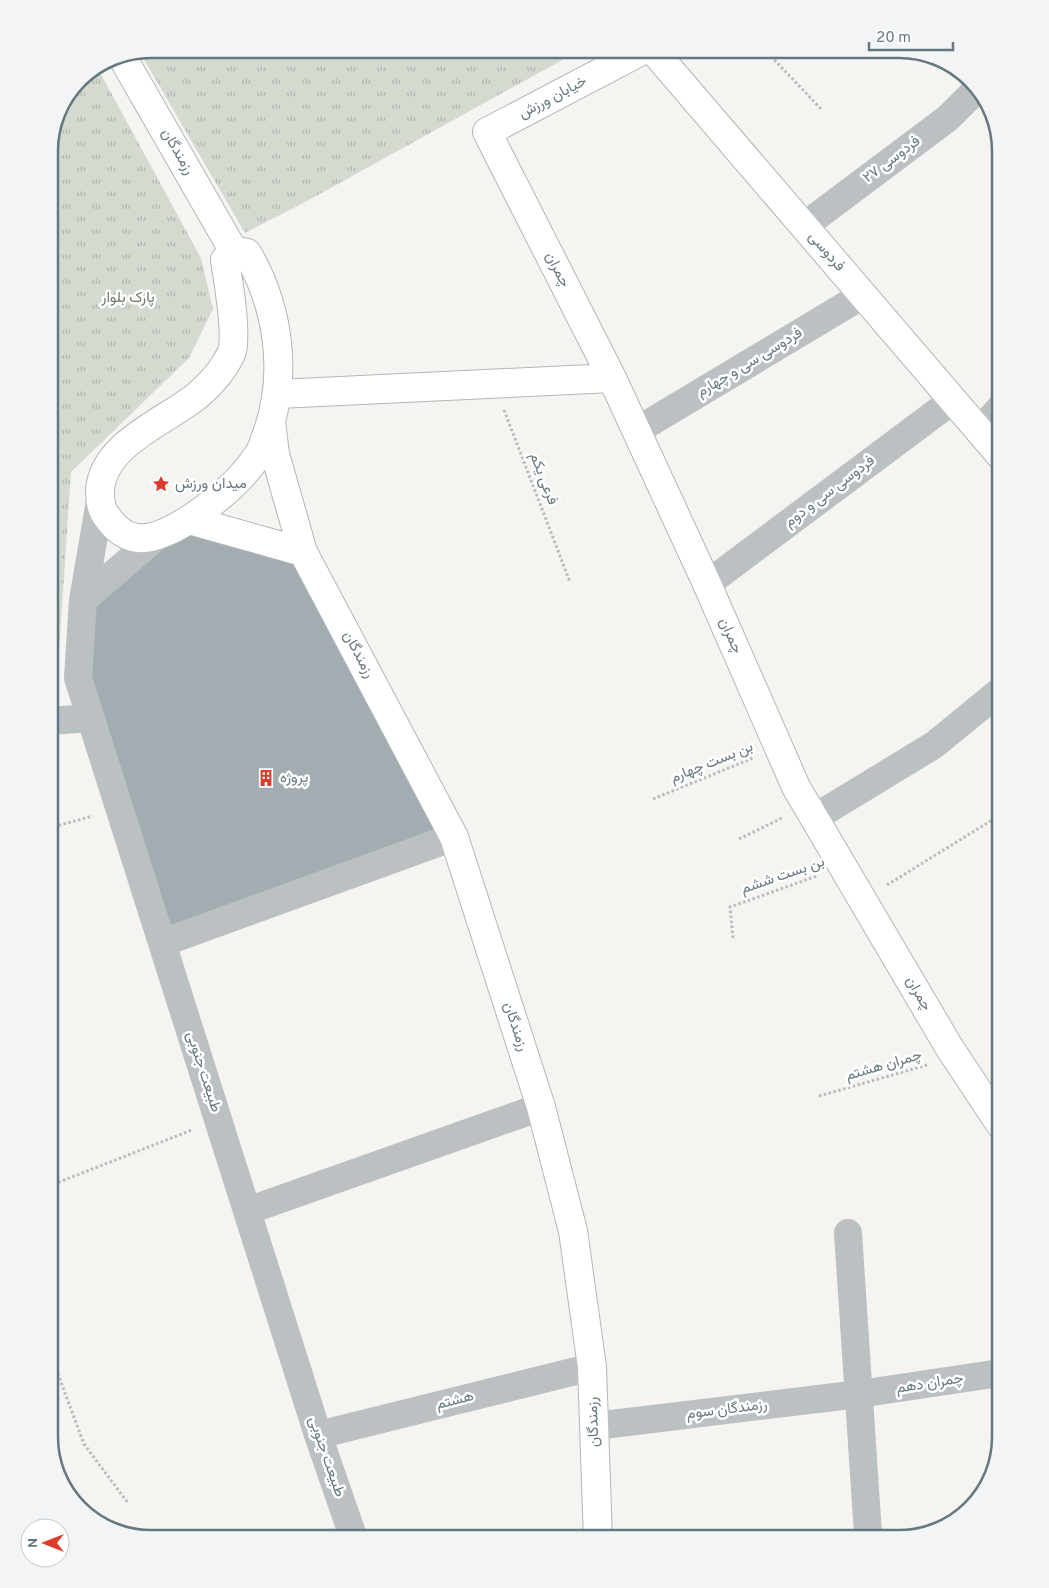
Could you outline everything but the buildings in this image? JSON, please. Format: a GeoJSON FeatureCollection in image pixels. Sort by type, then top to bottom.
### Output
{"type":"FeatureCollection","features":[{"type":"Feature","properties":{"kind":"street","name":"خیابان ورزش"},"geometry":{"type":"LineString","coordinates":[[487,132],[628,58]]}},
{"type":"Feature","properties":{"kind":"street","name":"فردوسی"},"geometry":{"type":"LineString","coordinates":[[660,58],[992,445]]}},
{"type":"Feature","properties":{"kind":"street","name":"رزمندگان"},"geometry":{"type":"LineString","coordinates":[[125,62],[233,250]]}},
{"type":"Feature","properties":{"kind":"street","name":"فردوسی ۲۷"},"geometry":{"type":"LineString","coordinates":[[804,226],[948,118],[972,94]]}},
{"type":"Feature","properties":{"kind":"street","name":"چمران"},"geometry":{"type":"LineString","coordinates":[[487,132],[612,378],[707,584],[796,787],[956,1056],[992,1112]]}},
{"type":"Feature","properties":{"kind":"street"},"geometry":{"type":"LineString","coordinates":[[83,600],[156,537],[188,520],[226,493],[260,454],[278,394],[278,355],[275,322],[256,268],[247,252],[233,250],[226,260],[232,314],[232,351],[221,372],[197,396],[134,436],[114,458],[100,481],[100,500],[104,512],[118,531],[135,538],[156,537]]}},
{"type":"Feature","properties":{"kind":"street","name":"فردوسی سی و چهارم"},"geometry":{"type":"LineString","coordinates":[[636,431],[863,295]]}},
{"type":"Feature","properties":{"kind":"street"},"geometry":{"type":"LineString","coordinates":[[278,394],[612,378]]}},
{"type":"Feature","properties":{"kind":"street","name":"فردوسی سی و دوم"},"geometry":{"type":"LineString","coordinates":[[707,584],[953,400]]}},
{"type":"Feature","properties":{"kind":"street"},"geometry":{"type":"LineString","coordinates":[[980,431],[992,417]]}},
{"type":"Feature","properties":{"kind":"street","name":"رزمندگان"},"geometry":{"type":"LineString","coordinates":[[271,422],[275,454],[303,552],[454,837],[541,1107],[574,1231],[592,1367],[598,1530]]}},
{"type":"Feature","properties":{"kind":"street","name":"طبیعت جنوبی"},"geometry":{"type":"LineString","coordinates":[[100,500],[83,600],[78,678],[318,1436],[351,1530]]}},
{"type":"Feature","properties":{"kind":"street"},"geometry":{"type":"LineString","coordinates":[[188,520],[303,552]]}},
{"type":"Feature","properties":{"kind":"street"},"geometry":{"type":"LineString","coordinates":[[811,812],[934,745],[992,697]]}},
{"type":"Feature","properties":{"kind":"street"},"geometry":{"type":"LineString","coordinates":[[58,720],[91,718]]}},
{"type":"Feature","properties":{"kind":"street"},"geometry":{"type":"LineString","coordinates":[[162,943],[454,837]]}},
{"type":"Feature","properties":{"kind":"street"},"geometry":{"type":"LineString","coordinates":[[247,1211],[541,1107]]}},
{"type":"Feature","properties":{"kind":"street"},"geometry":{"type":"LineString","coordinates":[[848,1233],[868,1530]]}},
{"type":"Feature","properties":{"kind":"street","name":"هشتم"},"geometry":{"type":"LineString","coordinates":[[318,1436],[592,1367]]}},
{"type":"Feature","properties":{"kind":"street","name":"چمران دهم"},"geometry":{"type":"LineString","coordinates":[[859,1394],[992,1374]]}},
{"type":"Feature","properties":{"kind":"street","name":"رزمندگان سوم"},"geometry":{"type":"LineString","coordinates":[[595,1426],[859,1394]]}},
{"type":"Feature","properties":{"kind":"path"},"geometry":{"type":"LineString","coordinates":[[773,58],[822,110]]}},
{"type":"Feature","properties":{"kind":"path","name":"فرعی یکم"},"geometry":{"type":"LineString","coordinates":[[494,384],[570,582]]}},
{"type":"Feature","properties":{"kind":"path","name":"بن بست چهارم"},"geometry":{"type":"LineString","coordinates":[[653,799],[779,747]]}},
{"type":"Feature","properties":{"kind":"path"},"geometry":{"type":"LineString","coordinates":[[58,826],[120,809]]}},
{"type":"Feature","properties":{"kind":"path"},"geometry":{"type":"LineString","coordinates":[[739,839],[811,812]]}},
{"type":"Feature","properties":{"kind":"path"},"geometry":{"type":"LineString","coordinates":[[863,900],[992,820]]}},
{"type":"Feature","properties":{"kind":"path","name":"بن بست ششم"},"geometry":{"type":"LineString","coordinates":[[733,938],[730,907],[844,867]]}},
{"type":"Feature","properties":{"kind":"path","name":"چمران هشتم"},"geometry":{"type":"LineString","coordinates":[[820,1096],[956,1056]]}},
{"type":"Feature","properties":{"kind":"path"},"geometry":{"type":"LineString","coordinates":[[58,1182],[218,1120]]}},
{"type":"Feature","properties":{"kind":"path"},"geometry":{"type":"LineString","coordinates":[[58,1374],[84,1444],[128,1503]]}},
{"type":"Feature","properties":{"kind":"green space"},"geometry":{"type":"Polygon","coordinates":[[[143,58],[566,58],[309,200],[245,233],[143,58]]]}},
{"type":"Feature","properties":{"kind":"green space","name":"پارک بلوار"},"geometry":{"type":"Polygon","coordinates":[[[100,72],[201,258],[213,309],[189,358],[71,472],[58,666],[58,139],[65,115],[73,99],[85,85],[100,72]]]}},
{"type":"Feature","properties":{"kind":"place","name":"میدان ورزش"},"geometry":{"type":"Point","coordinates":[161,484]}},
{"type":"Feature","properties":{"kind":"place","name":"پروژه"},"geometry":{"type":"Point","coordinates":[266,778]}}]}
